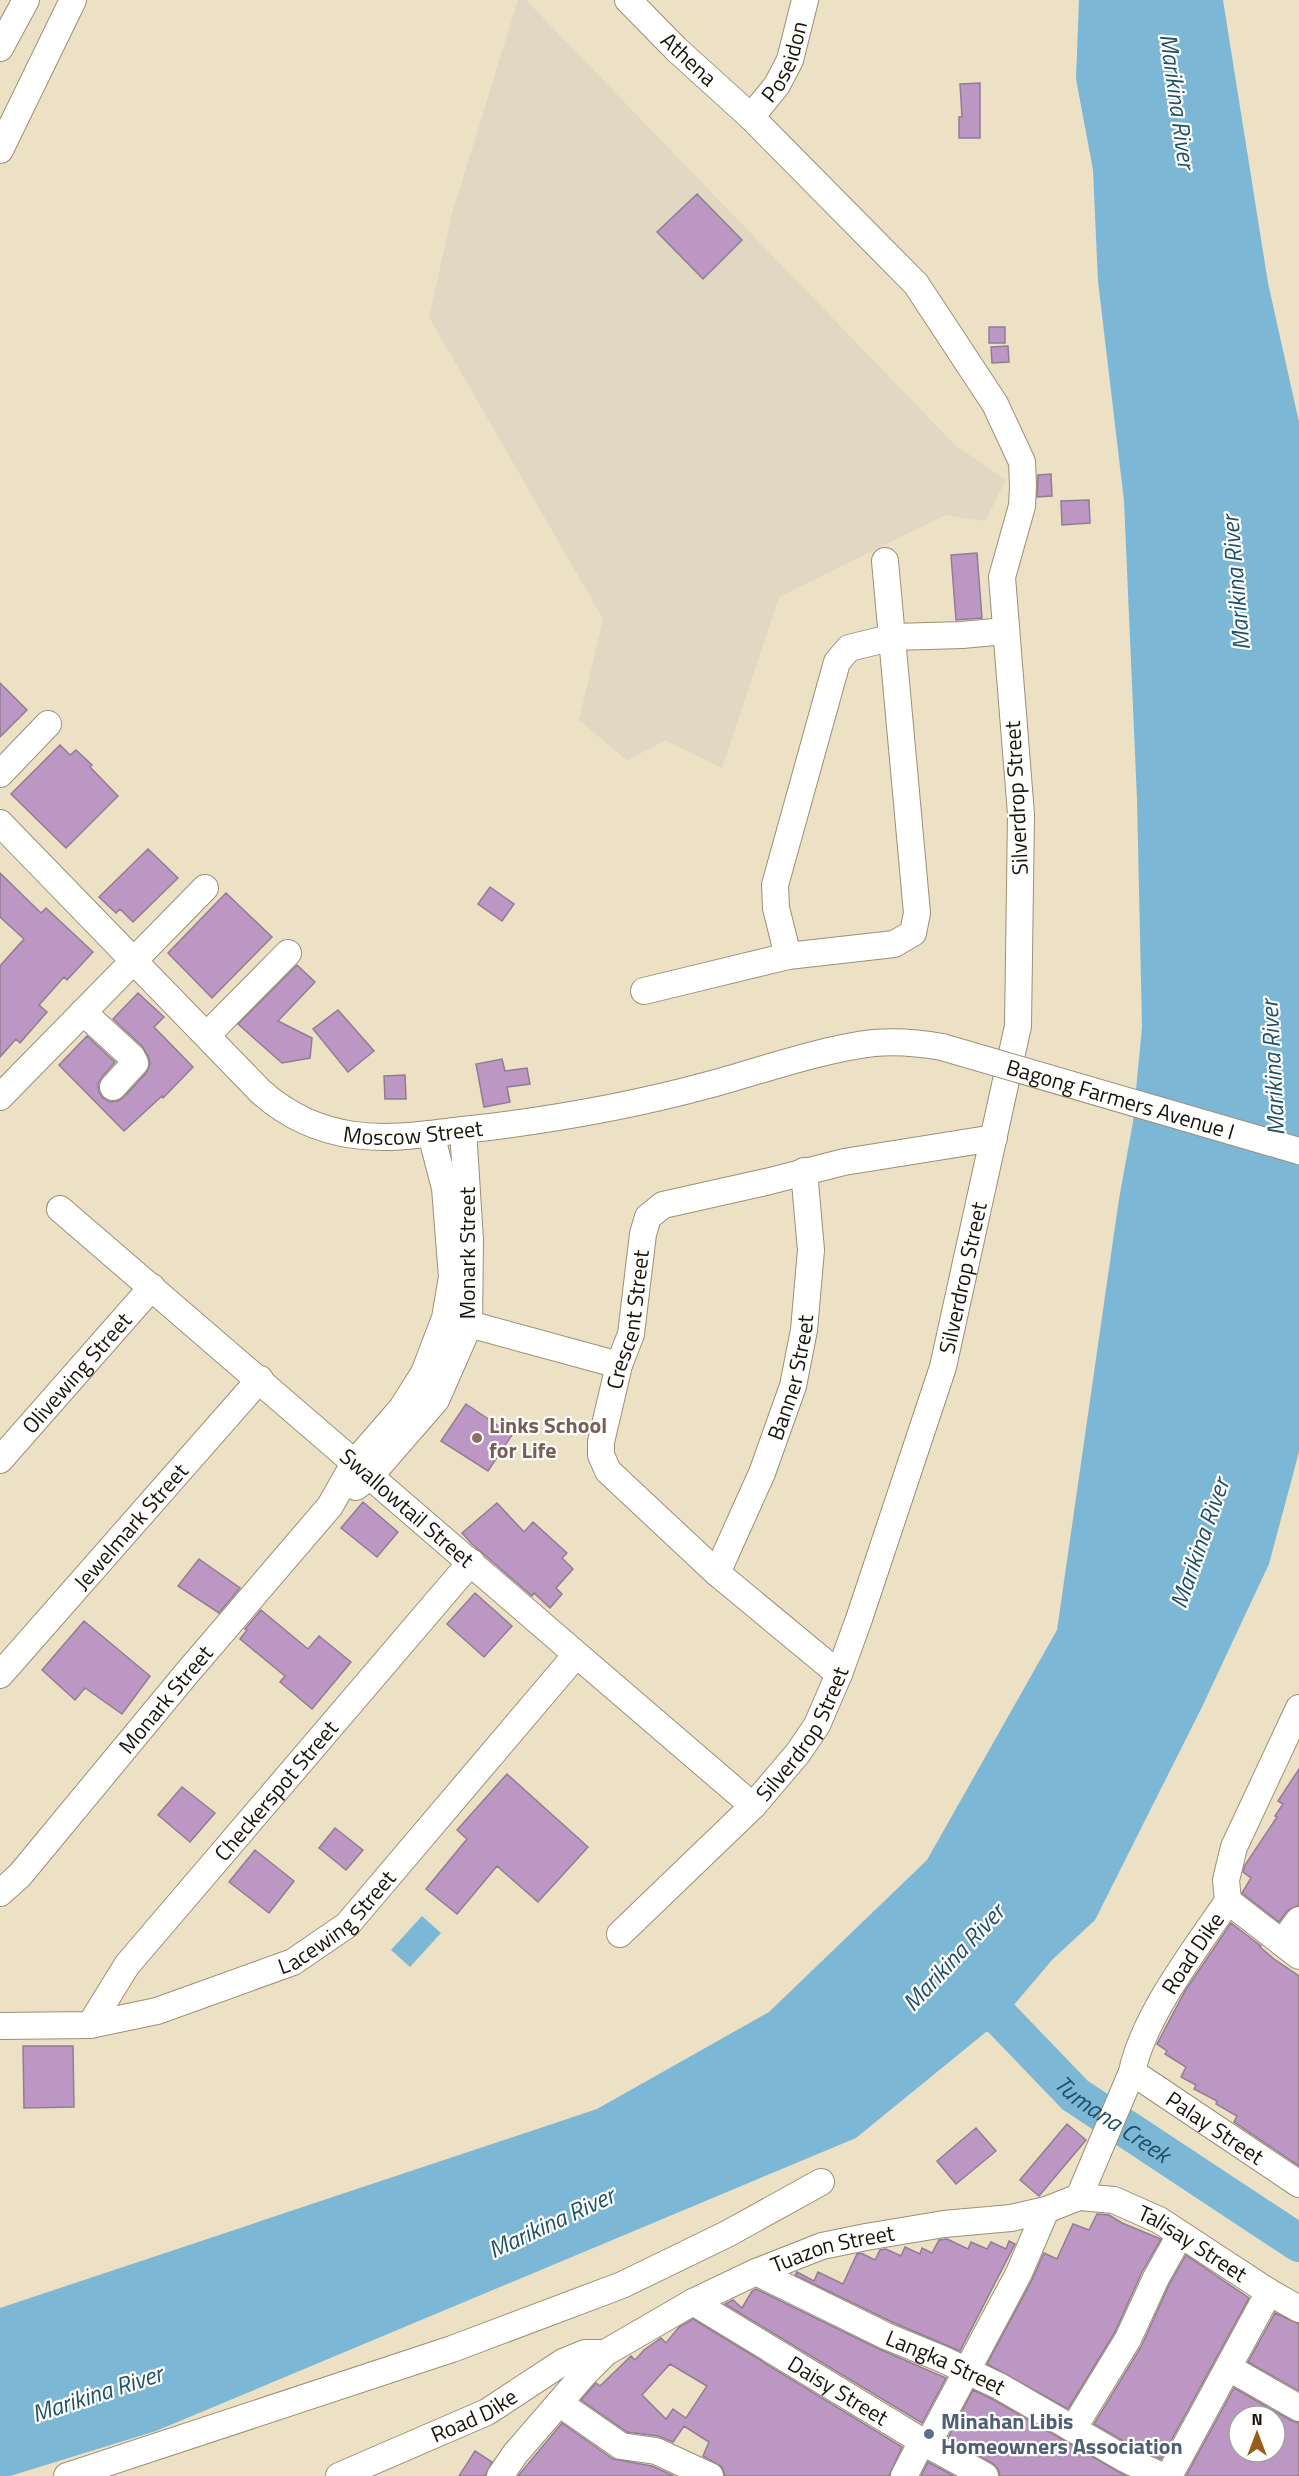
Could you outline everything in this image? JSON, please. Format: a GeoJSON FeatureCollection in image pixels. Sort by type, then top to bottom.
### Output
{"type":"FeatureCollection","features":[{"type":"Feature","properties":{"kind":"street"},"geometry":{"type":"LineString","coordinates":[[0,48],[26,0]]}},
{"type":"Feature","properties":{"kind":"street"},"geometry":{"type":"LineString","coordinates":[[0,150],[73,0]]}},
{"type":"Feature","properties":{"kind":"street","name":"Athena"},"geometry":{"type":"LineString","coordinates":[[628,0],[676,49],[751,117],[916,284],[995,404],[1022,462],[1022,506],[1014,528]]}},
{"type":"Feature","properties":{"kind":"street","name":"Poseidon"},"geometry":{"type":"LineString","coordinates":[[751,117],[777,85],[790,60],[806,0]]}},
{"type":"Feature","properties":{"kind":"street","name":"Silverdrop Street"},"geometry":{"type":"LineString","coordinates":[[620,1934],[753,1806],[798,1753],[817,1725],[839,1674],[943,1367],[1018,1026],[1021,814],[1002,577],[1014,528]]}},
{"type":"Feature","properties":{"kind":"street"},"geometry":{"type":"LineString","coordinates":[[644,991],[788,956],[894,944],[913,933],[917,913],[894,638],[885,561]]}},
{"type":"Feature","properties":{"kind":"street"},"geometry":{"type":"LineString","coordinates":[[788,956],[776,908],[775,885],[837,662],[849,648],[894,638],[1005,631]]}},
{"type":"Feature","properties":{"kind":"street"},"geometry":{"type":"LineString","coordinates":[[0,774],[48,724]]}},
{"type":"Feature","properties":{"kind":"street","name":"Moscow Street"},"geometry":{"type":"LineString","coordinates":[[0,824],[135,960],[261,1092],[276,1105],[299,1119],[324,1128],[354,1135],[388,1137],[431,1134],[557,1118],[631,1104],[854,1046],[898,1042],[942,1047]]}},
{"type":"Feature","properties":{"kind":"street"},"geometry":{"type":"LineString","coordinates":[[0,1097],[205,888]]}},
{"type":"Feature","properties":{"kind":"street"},"geometry":{"type":"LineString","coordinates":[[207,1035],[288,953]]}},
{"type":"Feature","properties":{"kind":"street"},"geometry":{"type":"LineString","coordinates":[[83,1012],[132,1057],[135,1063],[133,1068],[113,1087]]}},
{"type":"Feature","properties":{"kind":"street","name":"Bagong Farmers Avenue I"},"geometry":{"type":"LineString","coordinates":[[942,1047],[1299,1151]]}},
{"type":"Feature","properties":{"kind":"street","name":"Monark Street"},"geometry":{"type":"LineString","coordinates":[[0,1893],[21,1875],[187,1673],[363,1469],[395,1416],[426,1394],[470,1325],[470,1240],[463,1130]]}},
{"type":"Feature","properties":{"kind":"street","name":"Monark Street"},"geometry":{"type":"LineString","coordinates":[[426,1394],[424,1373],[445,1318],[452,1277],[446,1199],[431,1134]]}},
{"type":"Feature","properties":{"kind":"street","name":"Crescent Street"},"geometry":{"type":"LineString","coordinates":[[839,1674],[717,1573],[608,1471],[601,1455],[601,1442],[619,1365],[631,1334],[643,1234],[648,1217],[663,1204],[766,1182],[844,1162],[994,1138]]}},
{"type":"Feature","properties":{"kind":"street","name":"Banner Street"},"geometry":{"type":"LineString","coordinates":[[717,1573],[762,1473],[793,1386],[804,1330],[811,1250],[804,1171]]}},
{"type":"Feature","properties":{"kind":"street","name":"Swallowtail Street"},"geometry":{"type":"LineString","coordinates":[[60,1209],[753,1806]]}},
{"type":"Feature","properties":{"kind":"street","name":"Olivewing Street"},"geometry":{"type":"LineString","coordinates":[[0,1460],[9,1432],[152,1287]]}},
{"type":"Feature","properties":{"kind":"street"},"geometry":{"type":"LineString","coordinates":[[445,1318],[619,1365]]}},
{"type":"Feature","properties":{"kind":"street","name":"Jewelmark Street"},"geometry":{"type":"LineString","coordinates":[[0,1675],[260,1379]]}},
{"type":"Feature","properties":{"kind":"street","name":"Checkerspot Street"},"geometry":{"type":"LineString","coordinates":[[90,2025],[127,1965],[471,1562]]}},
{"type":"Feature","properties":{"kind":"street","name":"Lacewing Street"},"geometry":{"type":"LineString","coordinates":[[0,2026],[90,2025],[157,2011],[293,1962],[347,1925],[576,1655]]}},
{"type":"Feature","properties":{"kind":"street","name":"Road Dike"},"geometry":{"type":"LineString","coordinates":[[1079,2197],[1145,2034],[1180,1971],[1228,1901],[1226,1880],[1234,1847],[1299,1708]]}},
{"type":"Feature","properties":{"kind":"street"},"geometry":{"type":"LineString","coordinates":[[1228,1901],[1291,1950],[1299,1920]]}},
{"type":"Feature","properties":{"kind":"street","name":"Palay Street"},"geometry":{"type":"LineString","coordinates":[[1127,2083],[1299,2184]]}},
{"type":"Feature","properties":{"kind":"street"},"geometry":{"type":"LineString","coordinates":[[67,2476],[452,2349],[622,2285],[727,2234],[821,2182]]}},
{"type":"Feature","properties":{"kind":"street","name":"Tuazon Street"},"geometry":{"type":"LineString","coordinates":[[605,2353],[693,2302],[756,2272],[822,2246],[944,2224],[1011,2218],[1046,2210],[1079,2197]]}},
{"type":"Feature","properties":{"kind":"street","name":"Talisay Street"},"geometry":{"type":"LineString","coordinates":[[1079,2197],[1114,2200],[1159,2220],[1299,2309]]}},
{"type":"Feature","properties":{"kind":"street"},"geometry":{"type":"LineString","coordinates":[[904,2476],[917,2451],[932,2436],[967,2371],[1019,2273],[1046,2210]]}},
{"type":"Feature","properties":{"kind":"street"},"geometry":{"type":"LineString","coordinates":[[1073,2429],[1128,2339],[1156,2278],[1180,2235]]}},
{"type":"Feature","properties":{"kind":"street","name":"Langka Street"},"geometry":{"type":"LineString","coordinates":[[756,2272],[886,2336],[999,2386],[1125,2458],[1162,2476]]}},
{"type":"Feature","properties":{"kind":"street"},"geometry":{"type":"LineString","coordinates":[[1169,2476],[1269,2292]]}},
{"type":"Feature","properties":{"kind":"street","name":"Daisy Street"},"geometry":{"type":"LineString","coordinates":[[693,2302],[925,2443],[985,2476]]}},
{"type":"Feature","properties":{"kind":"street","name":"Road Dike"},"geometry":{"type":"LineString","coordinates":[[339,2476],[487,2412],[563,2362],[585,2353],[605,2353]]}},
{"type":"Feature","properties":{"kind":"street"},"geometry":{"type":"LineString","coordinates":[[500,2476],[515,2454],[605,2353]]}},
{"type":"Feature","properties":{"kind":"street"},"geometry":{"type":"LineString","coordinates":[[1229,2368],[1299,2408]]}},
{"type":"Feature","properties":{"kind":"street"},"geometry":{"type":"LineString","coordinates":[[559,2403],[621,2446],[656,2451],[710,2476]]}},
{"type":"Feature","properties":{"kind":"shaded area"},"geometry":{"type":"Polygon","coordinates":[[[518,0],[526,0],[955,445],[1006,480],[985,521],[945,515],[779,597],[722,768],[665,740],[627,761],[579,720],[603,619],[429,317],[453,210],[518,0]]]}},
{"type":"Feature","properties":{"kind":"water","name":"Marikina River"},"geometry":{"type":"Polygon","coordinates":[[[1079,0],[1223,0],[1268,283],[1299,422],[1299,1452],[1269,1564],[1202,1707],[1095,1920],[1052,1960],[1002,2019],[856,2138],[156,2431],[10,2476],[0,2476],[0,2308],[597,2109],[769,2012],[927,1860],[1057,1630],[1119,1199],[1133,1122],[1142,1027],[1137,799],[1124,501],[1098,281],[1093,170],[1076,79],[1079,0]]]}},
{"type":"Feature","properties":{"kind":"water"},"geometry":{"type":"Polygon","coordinates":[[[422,1916],[441,1933],[410,1967],[391,1950],[422,1916]]]}},
{"type":"Feature","properties":{"kind":"building"},"geometry":{"type":"Polygon","coordinates":[[[980,83],[980,138],[959,138],[959,117],[962,117],[960,84],[980,83]]]}},
{"type":"Feature","properties":{"kind":"building"},"geometry":{"type":"Polygon","coordinates":[[[697,194],[742,240],[703,279],[657,232],[697,194]]]}},
{"type":"Feature","properties":{"kind":"building"},"geometry":{"type":"Polygon","coordinates":[[[989,327],[1005,327],[1005,343],[989,343],[989,327]]]}},
{"type":"Feature","properties":{"kind":"building"},"geometry":{"type":"Polygon","coordinates":[[[1008,346],[1009,362],[992,363],[991,347],[1008,346]]]}},
{"type":"Feature","properties":{"kind":"building"},"geometry":{"type":"Polygon","coordinates":[[[1051,474],[1052,496],[1037,497],[1038,475],[1051,474]]]}},
{"type":"Feature","properties":{"kind":"building"},"geometry":{"type":"Polygon","coordinates":[[[1089,500],[1090,523],[1062,525],[1061,501],[1089,500]]]}},
{"type":"Feature","properties":{"kind":"building"},"geometry":{"type":"Polygon","coordinates":[[[977,553],[982,618],[956,620],[951,555],[977,553]]]}},
{"type":"Feature","properties":{"kind":"building"},"geometry":{"type":"Polygon","coordinates":[[[0,683],[27,710],[0,737],[0,683]]]}},
{"type":"Feature","properties":{"kind":"building"},"geometry":{"type":"Polygon","coordinates":[[[60,745],[70,755],[76,750],[118,796],[66,848],[11,794],[60,745]]]}},
{"type":"Feature","properties":{"kind":"building"},"geometry":{"type":"Polygon","coordinates":[[[148,849],[178,878],[133,922],[120,909],[116,913],[99,897],[148,849]]]}},
{"type":"Feature","properties":{"kind":"building"},"geometry":{"type":"Polygon","coordinates":[[[0,873],[41,913],[46,908],[93,952],[67,980],[64,977],[39,1005],[47,1012],[20,1043],[16,1039],[0,1057],[0,966],[24,939],[0,917],[0,873]]]}},
{"type":"Feature","properties":{"kind":"building"},"geometry":{"type":"Polygon","coordinates":[[[490,887],[514,904],[502,921],[478,904],[490,887]]]}},
{"type":"Feature","properties":{"kind":"building"},"geometry":{"type":"Polygon","coordinates":[[[226,893],[272,937],[212,998],[168,953],[226,893]]]}},
{"type":"Feature","properties":{"kind":"building"},"geometry":{"type":"Polygon","coordinates":[[[297,965],[315,982],[278,1021],[312,1038],[310,1058],[282,1063],[238,1024],[297,965]]]}},
{"type":"Feature","properties":{"kind":"building"},"geometry":{"type":"Polygon","coordinates":[[[138,993],[164,1017],[154,1027],[193,1067],[163,1098],[162,1096],[124,1131],[59,1065],[87,1036],[115,1062],[98,1084],[99,1092],[110,1102],[124,1097],[146,1073],[150,1064],[142,1046],[113,1019],[138,993]]]}},
{"type":"Feature","properties":{"kind":"building"},"geometry":{"type":"Polygon","coordinates":[[[338,1010],[374,1051],[348,1072],[313,1029],[338,1010]]]}},
{"type":"Feature","properties":{"kind":"building"},"geometry":{"type":"Polygon","coordinates":[[[502,1059],[505,1071],[527,1068],[530,1084],[507,1087],[510,1102],[484,1107],[476,1064],[502,1059]]]}},
{"type":"Feature","properties":{"kind":"building"},"geometry":{"type":"Polygon","coordinates":[[[405,1075],[406,1099],[385,1099],[384,1076],[405,1075]]]}},
{"type":"Feature","properties":{"kind":"building","name":"Links School for Life"},"geometry":{"type":"Polygon","coordinates":[[[466,1404],[512,1435],[488,1471],[441,1441],[466,1404]]]}},
{"type":"Feature","properties":{"kind":"building"},"geometry":{"type":"Polygon","coordinates":[[[363,1502],[398,1532],[377,1557],[341,1528],[363,1502]]]}},
{"type":"Feature","properties":{"kind":"building"},"geometry":{"type":"Polygon","coordinates":[[[497,1503],[524,1532],[533,1522],[567,1553],[562,1558],[573,1569],[556,1588],[562,1594],[550,1608],[534,1593],[532,1596],[462,1533],[497,1503]]]}},
{"type":"Feature","properties":{"kind":"building"},"geometry":{"type":"Polygon","coordinates":[[[199,1559],[240,1588],[219,1613],[178,1586],[199,1559]]]}},
{"type":"Feature","properties":{"kind":"building"},"geometry":{"type":"Polygon","coordinates":[[[475,1593],[512,1626],[484,1657],[447,1624],[475,1593]]]}},
{"type":"Feature","properties":{"kind":"building"},"geometry":{"type":"Polygon","coordinates":[[[261,1610],[308,1649],[319,1636],[351,1662],[312,1709],[280,1682],[285,1676],[240,1639],[247,1630],[245,1629],[261,1610]]]}},
{"type":"Feature","properties":{"kind":"building"},"geometry":{"type":"Polygon","coordinates":[[[84,1621],[150,1676],[122,1714],[85,1688],[75,1700],[42,1670],[84,1621]]]}},
{"type":"Feature","properties":{"kind":"building"},"geometry":{"type":"Polygon","coordinates":[[[1299,1769],[1299,1905],[1287,1911],[1279,1922],[1242,1893],[1251,1878],[1243,1872],[1245,1865],[1277,1817],[1275,1816],[1283,1804],[1278,1801],[1299,1769]]]}},
{"type":"Feature","properties":{"kind":"building"},"geometry":{"type":"Polygon","coordinates":[[[507,1774],[588,1847],[538,1902],[497,1866],[457,1914],[426,1889],[467,1839],[457,1830],[507,1774]]]}},
{"type":"Feature","properties":{"kind":"building"},"geometry":{"type":"Polygon","coordinates":[[[182,1787],[215,1813],[190,1842],[158,1815],[182,1787]]]}},
{"type":"Feature","properties":{"kind":"building"},"geometry":{"type":"Polygon","coordinates":[[[335,1828],[363,1850],[346,1870],[319,1848],[335,1828]]]}},
{"type":"Feature","properties":{"kind":"building"},"geometry":{"type":"Polygon","coordinates":[[[255,1850],[294,1881],[269,1913],[229,1882],[255,1850]]]}},
{"type":"Feature","properties":{"kind":"building"},"geometry":{"type":"Polygon","coordinates":[[[1231,1923],[1274,1959],[1299,1976],[1299,2166],[1234,2122],[1237,2116],[1216,2104],[1217,2101],[1194,2089],[1196,2085],[1181,2077],[1186,2067],[1165,2054],[1167,2051],[1157,2044],[1185,1991],[1231,1923]]]}},
{"type":"Feature","properties":{"kind":"building"},"geometry":{"type":"Polygon","coordinates":[[[23,2046],[73,2046],[74,2107],[24,2108],[23,2046]]]}},
{"type":"Feature","properties":{"kind":"building"},"geometry":{"type":"Polygon","coordinates":[[[1067,2124],[1086,2140],[1039,2196],[1020,2180],[1067,2124]]]}},
{"type":"Feature","properties":{"kind":"building"},"geometry":{"type":"Polygon","coordinates":[[[976,2128],[996,2151],[956,2184],[937,2161],[976,2128]]]}},
{"type":"Feature","properties":{"kind":"building"},"geometry":{"type":"Polygon","coordinates":[[[1097,2214],[1109,2215],[1122,2223],[1161,2239],[1142,2272],[1115,2332],[1068,2409],[987,2364],[1044,2253],[1057,2259],[1073,2224],[1089,2230],[1097,2214]]]}},
{"type":"Feature","properties":{"kind":"building"},"geometry":{"type":"Polygon","coordinates":[[[947,2239],[968,2249],[971,2242],[987,2249],[991,2242],[1006,2249],[1009,2241],[1015,2244],[960,2351],[892,2322],[795,2275],[797,2272],[814,2281],[818,2272],[843,2284],[857,2254],[861,2253],[875,2260],[880,2250],[886,2249],[901,2256],[905,2247],[920,2254],[922,2248],[932,2253],[939,2240],[947,2239]]]}},
{"type":"Feature","properties":{"kind":"building"},"geometry":{"type":"Polygon","coordinates":[[[1186,2255],[1249,2298],[1161,2459],[1132,2446],[1094,2424],[1141,2347],[1169,2285],[1186,2255]]]}},
{"type":"Feature","properties":{"kind":"building"},"geometry":{"type":"Polygon","coordinates":[[[756,2289],[879,2349],[946,2378],[922,2423],[725,2304],[733,2300],[742,2308],[752,2291],[756,2289]]]}},
{"type":"Feature","properties":{"kind":"building"},"geometry":{"type":"Polygon","coordinates":[[[1275,2313],[1299,2324],[1299,2391],[1248,2362],[1275,2313]]]}},
{"type":"Feature","properties":{"kind":"building"},"geometry":{"type":"Polygon","coordinates":[[[693,2319],[902,2447],[889,2476],[725,2476],[722,2467],[703,2456],[709,2442],[684,2426],[673,2442],[658,2436],[627,2432],[581,2400],[596,2383],[600,2386],[631,2356],[635,2360],[644,2350],[661,2338],[666,2343],[679,2327],[693,2319]],[[670,2364],[642,2395],[666,2419],[673,2409],[686,2418],[707,2386],[670,2364]]]}},
{"type":"Feature","properties":{"kind":"building"},"geometry":{"type":"Polygon","coordinates":[[[1234,2388],[1262,2404],[1227,2404],[1227,2464],[1287,2464],[1287,2418],[1299,2423],[1299,2476],[1186,2476],[1234,2388]]]}},
{"type":"Feature","properties":{"kind":"building"},"geometry":{"type":"Polygon","coordinates":[[[973,2390],[1126,2476],[1000,2476],[998,2469],[992,2463],[948,2438],[973,2390]]]}},
{"type":"Feature","properties":{"kind":"building"},"geometry":{"type":"Polygon","coordinates":[[[562,2423],[613,2459],[652,2466],[674,2476],[518,2476],[562,2423]]]}},
{"type":"Feature","properties":{"kind":"building"},"geometry":{"type":"Polygon","coordinates":[[[475,2451],[492,2462],[485,2476],[459,2476],[475,2451]]]}},
{"type":"Feature","properties":{"kind":"building"},"geometry":{"type":"Polygon","coordinates":[[[928,2462],[954,2476],[921,2476],[928,2462]]]}},
{"type":"Feature","properties":{"kind":"waterway","name":"Tumana Creek"},"geometry":{"type":"LineString","coordinates":[[960,1990],[1002,2019],[1075,2095],[1299,2243]]}},
{"type":"Feature","properties":{"kind":"place","name":"Links School for Life"},"geometry":{"type":"Point","coordinates":[477,1438]}},
{"type":"Feature","properties":{"kind":"place","name":"Minahan Libis Homeowners Association"},"geometry":{"type":"Point","coordinates":[929,2434]}}]}
